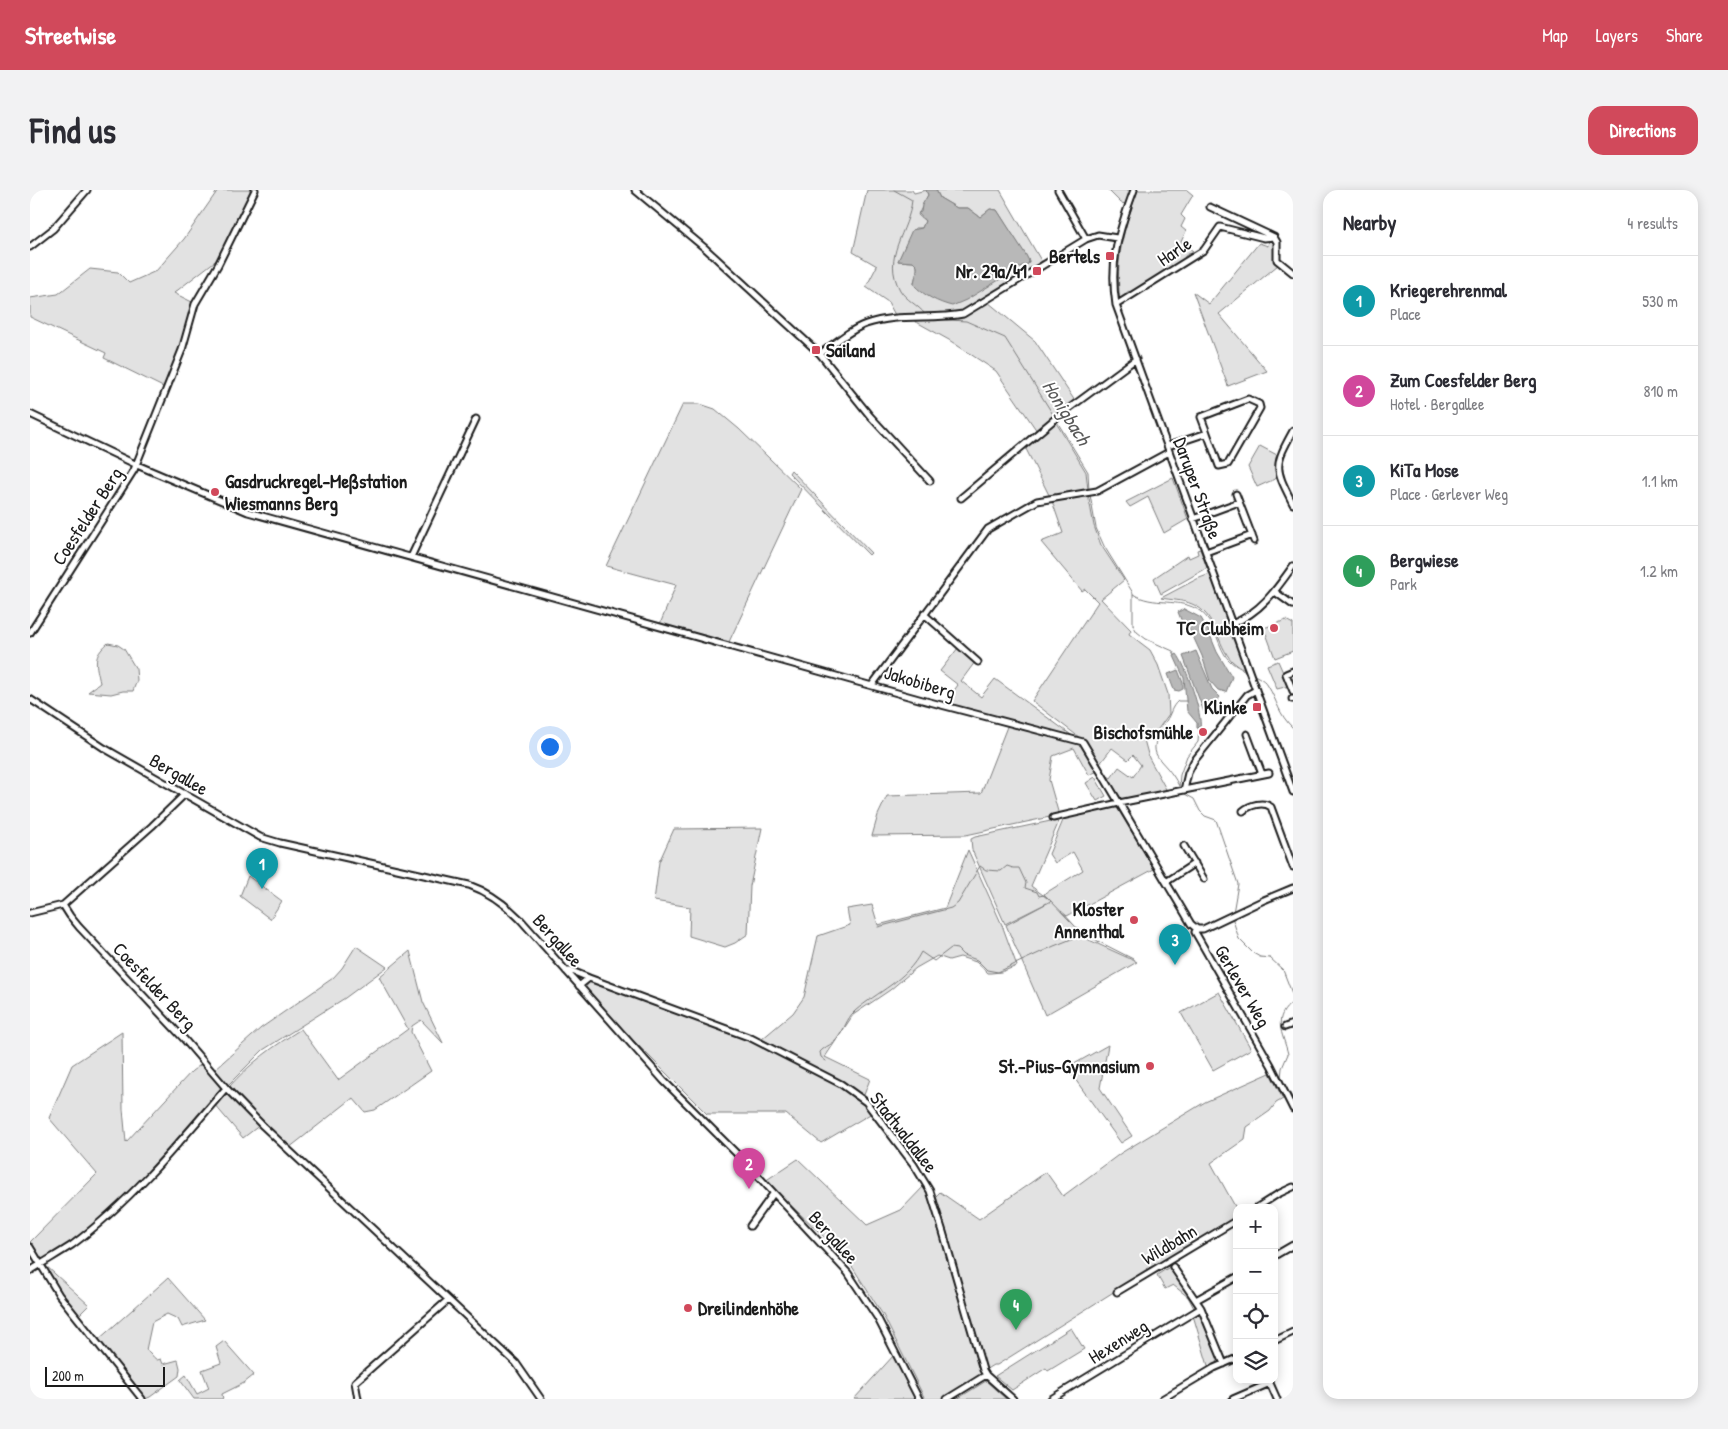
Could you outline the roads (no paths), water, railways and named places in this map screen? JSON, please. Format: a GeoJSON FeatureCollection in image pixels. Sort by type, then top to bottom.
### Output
{"type":"FeatureCollection","features":[{"type":"Feature","properties":{"kind":"street"},"geometry":{"type":"LineString","coordinates":[[30,247],[53,228],[87,190]]}},
{"type":"Feature","properties":{"kind":"street","name":"Coesfelder Berg"},"geometry":{"type":"LineString","coordinates":[[30,633],[137,465],[182,350],[195,304],[218,265],[255,190]]}},
{"type":"Feature","properties":{"kind":"street"},"geometry":{"type":"LineString","coordinates":[[634,190],[706,249],[820,354],[870,416],[930,482]]}},
{"type":"Feature","properties":{"kind":"street"},"geometry":{"type":"LineString","coordinates":[[1058,190],[1086,240]]}},
{"type":"Feature","properties":{"kind":"street","name":"Daruper Straße"},"geometry":{"type":"LineString","coordinates":[[1134,190],[1117,238],[1113,268],[1116,305],[1293,792]]}},
{"type":"Feature","properties":{"kind":"street"},"geometry":{"type":"LineString","coordinates":[[1210,207],[1274,237],[1277,242],[1278,260],[1293,272]]}},
{"type":"Feature","properties":{"kind":"street","name":"Harle"},"geometry":{"type":"LineString","coordinates":[[1116,305],[1204,250],[1220,227],[1264,238],[1274,237]]}},
{"type":"Feature","properties":{"kind":"street"},"geometry":{"type":"LineString","coordinates":[[820,354],[852,331],[866,324],[923,316],[963,314],[1086,240],[1098,235],[1117,238]]}},
{"type":"Feature","properties":{"kind":"street"},"geometry":{"type":"LineString","coordinates":[[961,498],[1055,418],[1136,359]]}},
{"type":"Feature","properties":{"kind":"street"},"geometry":{"type":"LineString","coordinates":[[1248,399],[1259,404],[1260,408],[1228,464],[1219,466],[1207,433],[1201,417],[1248,399]]}},
{"type":"Feature","properties":{"kind":"street"},"geometry":{"type":"LineString","coordinates":[[30,414],[137,465],[248,512],[872,685]]}},
{"type":"Feature","properties":{"kind":"street"},"geometry":{"type":"LineString","coordinates":[[411,557],[476,419]]}},
{"type":"Feature","properties":{"kind":"street"},"geometry":{"type":"LineString","coordinates":[[1293,431],[1280,454],[1278,468],[1280,478],[1293,504]]}},
{"type":"Feature","properties":{"kind":"street"},"geometry":{"type":"LineString","coordinates":[[924,614],[988,529],[1037,501],[1097,491],[1168,449],[1207,433]]}},
{"type":"Feature","properties":{"kind":"street"},"geometry":{"type":"LineString","coordinates":[[1206,552],[1253,538],[1236,494]]}},
{"type":"Feature","properties":{"kind":"street"},"geometry":{"type":"LineString","coordinates":[[1193,519],[1239,502]]}},
{"type":"Feature","properties":{"kind":"street"},"geometry":{"type":"LineString","coordinates":[[1232,624],[1256,610],[1275,592],[1293,566]]}},
{"type":"Feature","properties":{"kind":"street"},"geometry":{"type":"LineString","coordinates":[[1275,592],[1293,605]]}},
{"type":"Feature","properties":{"kind":"street","name":"Jakobiberg"},"geometry":{"type":"LineString","coordinates":[[978,662],[924,614],[872,685],[1083,742]]}},
{"type":"Feature","properties":{"kind":"street"},"geometry":{"type":"LineString","coordinates":[[1293,671],[1286,674],[1293,691]]}},
{"type":"Feature","properties":{"kind":"street"},"geometry":{"type":"LineString","coordinates":[[1181,790],[1194,761],[1247,695],[1256,690]]}},
{"type":"Feature","properties":{"kind":"street","name":"Bergallee"},"geometry":{"type":"LineString","coordinates":[[30,699],[89,738],[241,827],[266,839],[447,879],[485,891],[508,907],[664,1081],[736,1152],[848,1273],[877,1317],[919,1399]]}},
{"type":"Feature","properties":{"kind":"street"},"geometry":{"type":"LineString","coordinates":[[1247,734],[1262,774]]}},
{"type":"Feature","properties":{"kind":"street","name":"Gerlever Weg"},"geometry":{"type":"LineString","coordinates":[[1083,742],[1191,924],[1197,928],[1195,932],[1271,1065],[1293,1109]]}},
{"type":"Feature","properties":{"kind":"street"},"geometry":{"type":"LineString","coordinates":[[1053,818],[1269,773]]}},
{"type":"Feature","properties":{"kind":"street"},"geometry":{"type":"LineString","coordinates":[[30,913],[63,905],[185,794]]}},
{"type":"Feature","properties":{"kind":"street"},"geometry":{"type":"LineString","coordinates":[[1243,811],[1248,806],[1265,804],[1271,807],[1293,866]]}},
{"type":"Feature","properties":{"kind":"street"},"geometry":{"type":"LineString","coordinates":[[1184,846],[1204,879]]}},
{"type":"Feature","properties":{"kind":"street"},"geometry":{"type":"LineString","coordinates":[[1166,882],[1195,863]]}},
{"type":"Feature","properties":{"kind":"street"},"geometry":{"type":"LineString","coordinates":[[1197,928],[1203,929],[1293,888]]}},
{"type":"Feature","properties":{"kind":"street","name":"Coesfelder Berg"},"geometry":{"type":"LineString","coordinates":[[63,905],[79,927],[184,1039],[226,1088],[263,1126],[516,1363],[541,1399]]}},
{"type":"Feature","properties":{"kind":"street","name":"Stadtwaldallee"},"geometry":{"type":"LineString","coordinates":[[566,971],[572,971],[751,1038],[841,1084],[866,1102],[908,1157],[930,1191],[986,1375]]}},
{"type":"Feature","properties":{"kind":"street"},"geometry":{"type":"LineString","coordinates":[[579,986],[589,978]]}},
{"type":"Feature","properties":{"kind":"street"},"geometry":{"type":"LineString","coordinates":[[1285,1027],[1293,1024]]}},
{"type":"Feature","properties":{"kind":"street"},"geometry":{"type":"LineString","coordinates":[[30,1271],[71,1245],[122,1202],[226,1088]]}},
{"type":"Feature","properties":{"kind":"street"},"geometry":{"type":"LineString","coordinates":[[1262,1204],[1293,1187]]}},
{"type":"Feature","properties":{"kind":"street"},"geometry":{"type":"LineString","coordinates":[[750,1226],[773,1194]]}},
{"type":"Feature","properties":{"kind":"street","name":"Wildbahn"},"geometry":{"type":"LineString","coordinates":[[1117,1292],[1233,1222]]}},
{"type":"Feature","properties":{"kind":"street"},"geometry":{"type":"LineString","coordinates":[[1278,1254],[1293,1245]]}},
{"type":"Feature","properties":{"kind":"street"},"geometry":{"type":"LineString","coordinates":[[30,1247],[59,1295],[142,1399]]}},
{"type":"Feature","properties":{"kind":"street"},"geometry":{"type":"LineString","coordinates":[[1173,1267],[1201,1308],[1224,1364]]}},
{"type":"Feature","properties":{"kind":"street"},"geometry":{"type":"LineString","coordinates":[[1196,1300],[1233,1279]]}},
{"type":"Feature","properties":{"kind":"street"},"geometry":{"type":"LineString","coordinates":[[358,1399],[355,1382],[448,1300]]}},
{"type":"Feature","properties":{"kind":"street","name":"Hexenweg"},"geometry":{"type":"LineString","coordinates":[[1051,1399],[1201,1308]]}},
{"type":"Feature","properties":{"kind":"street"},"geometry":{"type":"LineString","coordinates":[[1276,1339],[1293,1332]]}},
{"type":"Feature","properties":{"kind":"street"},"geometry":{"type":"LineString","coordinates":[[1162,1399],[1233,1360]]}},
{"type":"Feature","properties":{"kind":"street"},"geometry":{"type":"LineString","coordinates":[[948,1399],[986,1375],[1013,1399]]}},
{"type":"Feature","properties":{"kind":"street"},"geometry":{"type":"LineString","coordinates":[[1233,1399],[1266,1384]]}},
{"type":"Feature","properties":{"kind":"street"},"geometry":{"type":"LineString","coordinates":[[1271,1384],[1277,1399]]}},
{"type":"Feature","properties":{"kind":"waterway","name":"Honigbach"},"geometry":{"type":"LineString","coordinates":[[894,190],[912,200],[910,212],[895,255],[893,266],[895,278],[903,294],[925,314]]}},
{"type":"Feature","properties":{"kind":"waterway","name":"Honigbach"},"geometry":{"type":"LineString","coordinates":[[932,319],[966,321],[1005,338],[1054,416]]}},
{"type":"Feature","properties":{"kind":"waterway","name":"Honigbach"},"geometry":{"type":"LineString","coordinates":[[1056,420],[1088,472],[1089,491]]}},
{"type":"Feature","properties":{"kind":"waterway","name":"Honigbach"},"geometry":{"type":"LineString","coordinates":[[1090,495],[1096,528],[1104,546],[1133,593],[1133,625],[1137,632],[1146,639],[1173,651],[1175,655]]}},
{"type":"Feature","properties":{"kind":"waterway"},"geometry":{"type":"LineString","coordinates":[[1133,594],[1149,600],[1184,604],[1200,611],[1209,620],[1227,658],[1246,671]]}},
{"type":"Feature","properties":{"kind":"waterway"},"geometry":{"type":"LineString","coordinates":[[1252,674],[1267,684],[1281,713],[1293,728]]}},
{"type":"Feature","properties":{"kind":"waterway","name":"Honigbach"},"geometry":{"type":"LineString","coordinates":[[1179,786],[1155,751],[1155,744],[1174,706],[1178,701],[1186,701]]}},
{"type":"Feature","properties":{"kind":"waterway","name":"Honigbach"},"geometry":{"type":"LineString","coordinates":[[1181,790],[1179,787],[1180,775],[1187,756],[1198,742],[1199,727]]}},
{"type":"Feature","properties":{"kind":"waterway","name":"Honigbach"},"geometry":{"type":"LineString","coordinates":[[1183,793],[1194,799],[1205,816],[1216,820],[1238,884],[1233,913]]}},
{"type":"Feature","properties":{"kind":"waterway"},"geometry":{"type":"LineString","coordinates":[[878,927],[951,908],[958,903],[980,866],[986,870],[1001,871],[1007,866],[1019,868],[1026,883],[1025,888],[1037,892],[1039,896],[1044,895],[1047,897],[1084,934]]}},
{"type":"Feature","properties":{"kind":"waterway","name":"Honigbach"},"geometry":{"type":"LineString","coordinates":[[1232,917],[1239,939],[1253,953],[1260,957],[1270,958],[1283,970],[1293,996]]}},
{"type":"Feature","properties":{"kind":"waterway"},"geometry":{"type":"LineString","coordinates":[[826,1061],[821,1057],[820,1052],[836,1040],[852,1014],[900,978],[915,962],[921,952],[934,961],[951,948],[957,949],[963,955],[977,960],[987,970],[998,972],[1084,934],[1135,960]]}},
{"type":"Feature","properties":{"kind":"waterway","name":"Honigbach"},"geometry":{"type":"LineString","coordinates":[[1293,1002],[1286,1008],[1280,1020],[1288,1054],[1282,1068],[1281,1078],[1293,1099]]}},
{"type":"Feature","properties":{"kind":"place","name":"Bertels"},"geometry":{"type":"Point","coordinates":[1110,256]}},
{"type":"Feature","properties":{"kind":"place","name":"Nr. 29a/41"},"geometry":{"type":"Point","coordinates":[1037,271]}},
{"type":"Feature","properties":{"kind":"place","name":"Sailand"},"geometry":{"type":"Point","coordinates":[816,350]}},
{"type":"Feature","properties":{"kind":"place","name":"Gasdruckregel-Meßstation Wiesmanns Berg"},"geometry":{"type":"Point","coordinates":[215,492]}},
{"type":"Feature","properties":{"kind":"place","name":"TC Clubheim"},"geometry":{"type":"Point","coordinates":[1274,628]}},
{"type":"Feature","properties":{"kind":"place","name":"Klinke"},"geometry":{"type":"Point","coordinates":[1257,707]}},
{"type":"Feature","properties":{"kind":"place","name":"Bischofsmühle"},"geometry":{"type":"Point","coordinates":[1203,732]}},
{"type":"Feature","properties":{"kind":"place","name":"Kriegerehrenmal"},"geometry":{"type":"Point","coordinates":[262,889]}},
{"type":"Feature","properties":{"kind":"place","name":"Kloster Annenthal"},"geometry":{"type":"Point","coordinates":[1134,920]}},
{"type":"Feature","properties":{"kind":"place","name":"KiTa Mose"},"geometry":{"type":"Point","coordinates":[1175,965]}},
{"type":"Feature","properties":{"kind":"place","name":"St.-Pius-Gymnasium"},"geometry":{"type":"Point","coordinates":[1150,1066]}},
{"type":"Feature","properties":{"kind":"place","name":"Zum Coesfelder Berg"},"geometry":{"type":"Point","coordinates":[749,1189]}},
{"type":"Feature","properties":{"kind":"place","name":"Dreilindenhöhe"},"geometry":{"type":"Point","coordinates":[688,1308]}},
{"type":"Feature","properties":{"kind":"place","name":"Bergwiese"},"geometry":{"type":"Point","coordinates":[1016,1330]}}]}
